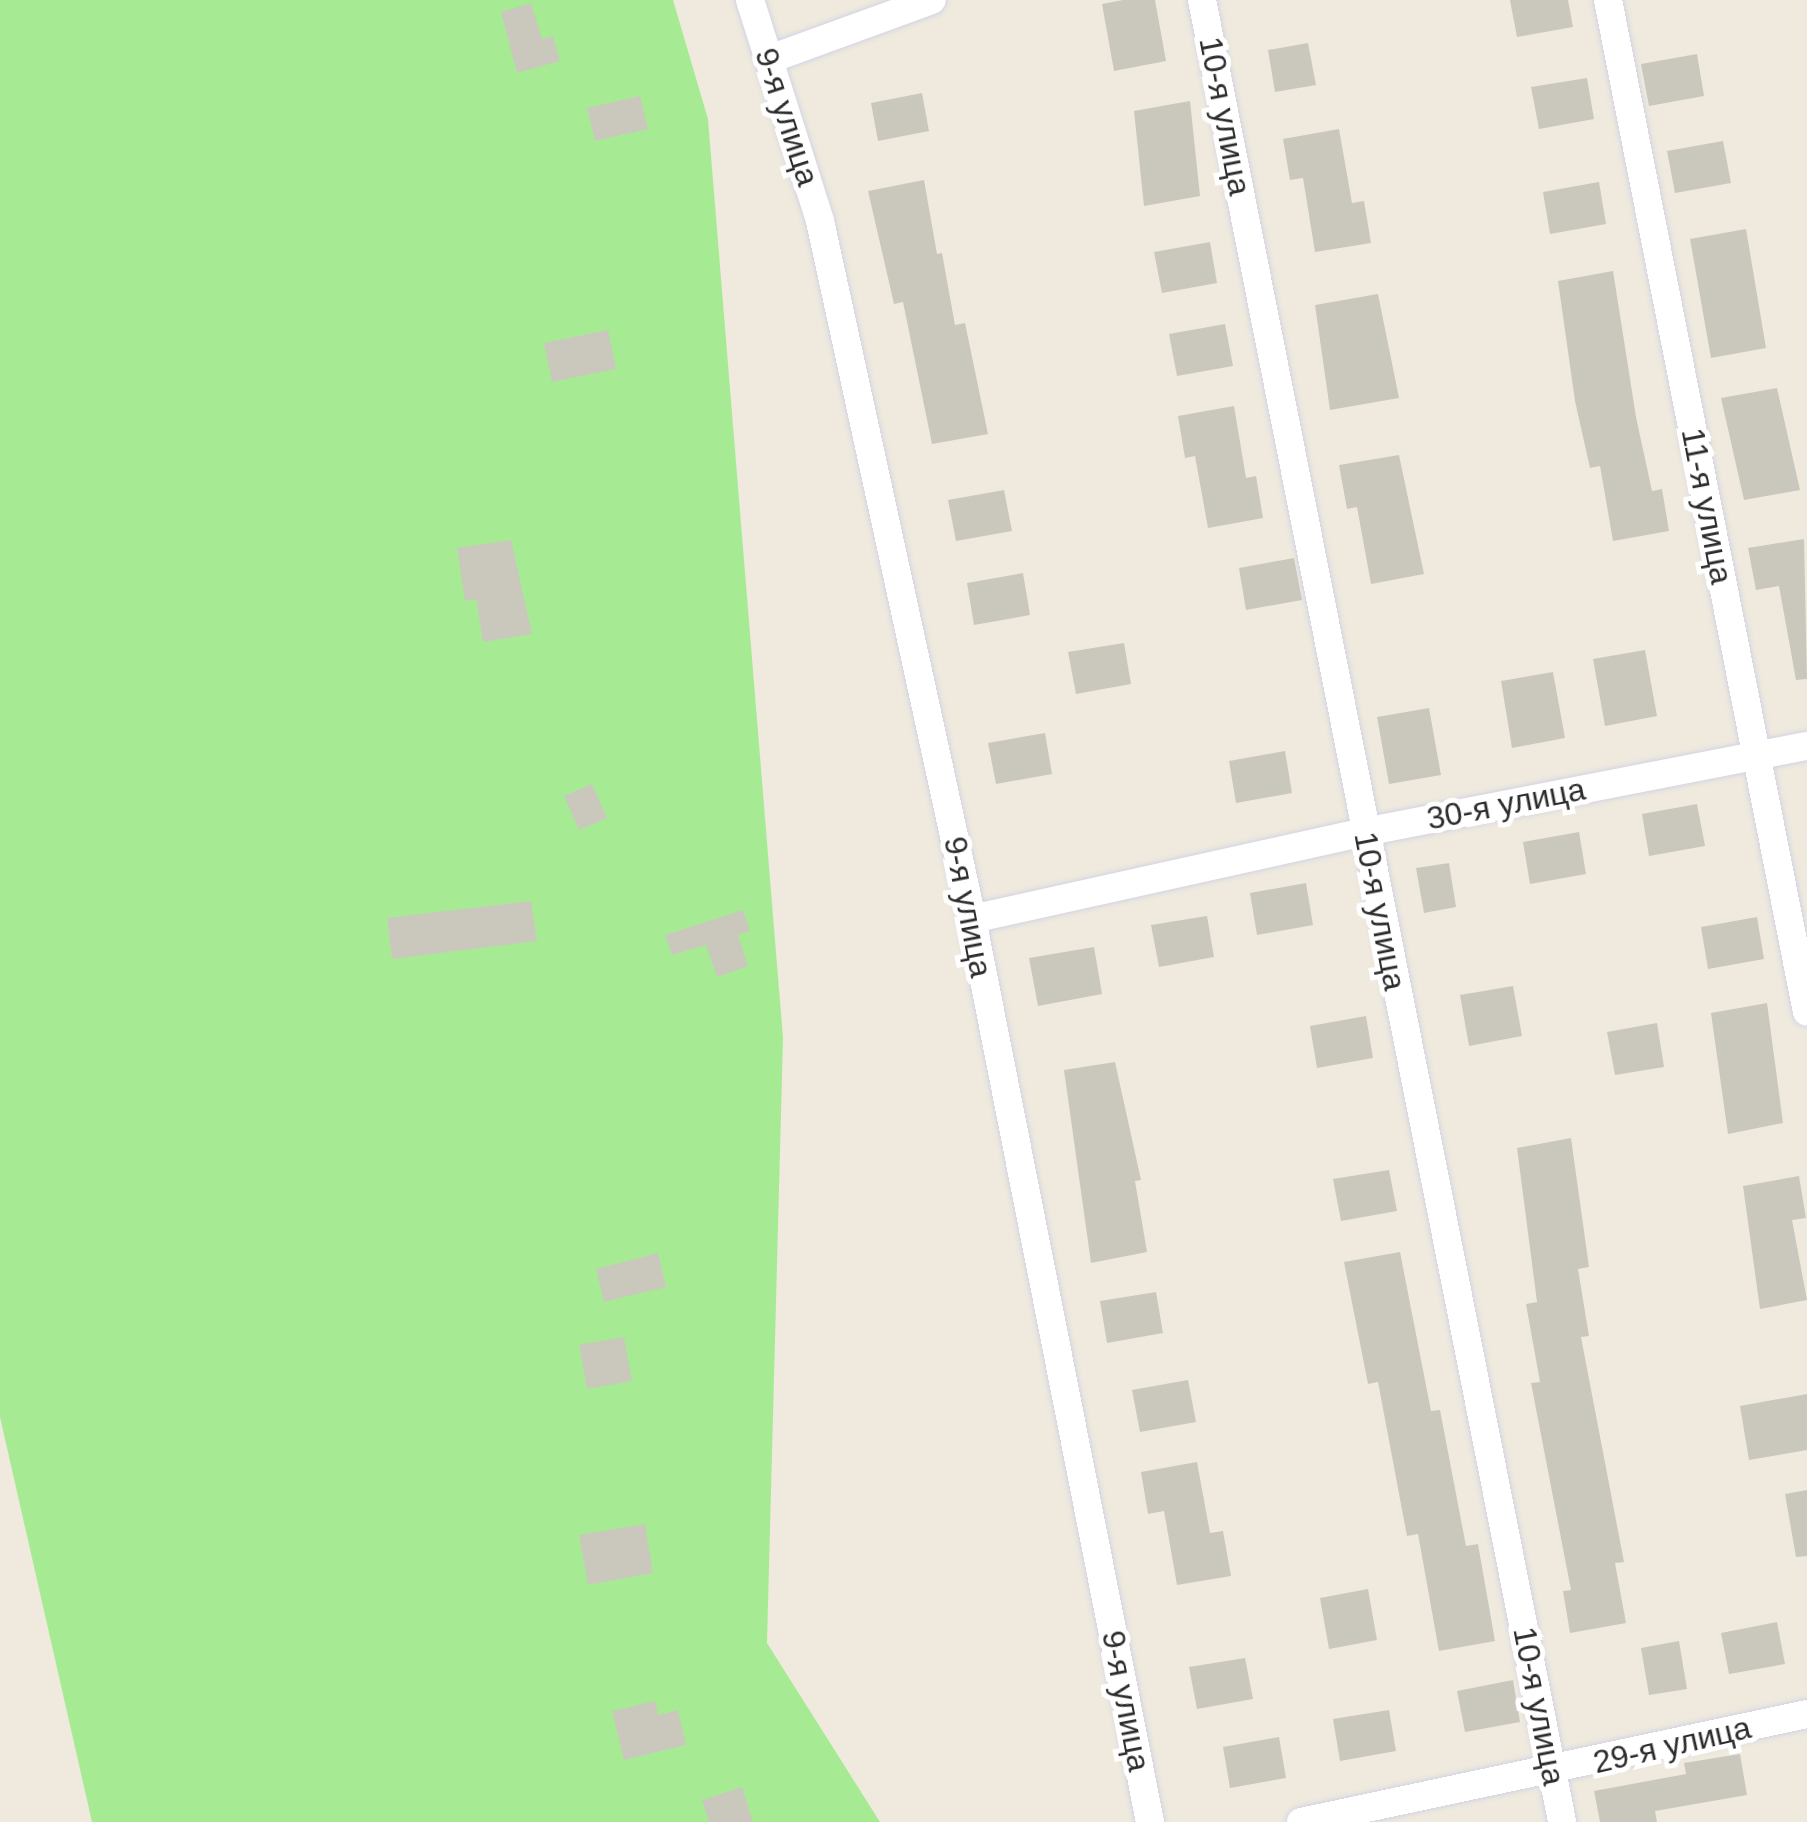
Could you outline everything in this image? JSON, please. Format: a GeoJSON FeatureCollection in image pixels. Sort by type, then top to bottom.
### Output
{"type":"FeatureCollection","features":[{"type":"Feature","properties":{"kind":"street","name":"9-я улица"},"geometry":{"type":"LineString","coordinates":[[750,0],[820,222],[972,919],[1150,1822]]}},
{"type":"Feature","properties":{"kind":"street"},"geometry":{"type":"LineString","coordinates":[[770,59],[932,0]]}},
{"type":"Feature","properties":{"kind":"street","name":"10-я улица"},"geometry":{"type":"LineString","coordinates":[[1202,0],[1562,1822]]}},
{"type":"Feature","properties":{"kind":"street","name":"11-я улица"},"geometry":{"type":"LineString","coordinates":[[1608,0],[1807,1012]]}},
{"type":"Feature","properties":{"kind":"street","name":"30-я улица"},"geometry":{"type":"LineString","coordinates":[[972,919],[1364,832],[1807,746]]}},
{"type":"Feature","properties":{"kind":"street","name":"29-я улица"},"geometry":{"type":"LineString","coordinates":[[1301,1822],[1552,1773],[1807,1714]]}},
{"type":"Feature","properties":{"kind":"green space"},"geometry":{"type":"Polygon","coordinates":[[[0,0],[673,0],[708,119],[783,1038],[767,1643],[880,1822],[92,1822],[0,1417],[0,0]]]}},
{"type":"Feature","properties":{"kind":"building"},"geometry":{"type":"Polygon","coordinates":[[[1155,0],[1166,61],[1114,71],[1102,4],[1155,0]]]}},
{"type":"Feature","properties":{"kind":"building"},"geometry":{"type":"Polygon","coordinates":[[[1510,0],[1568,0],[1573,27],[1517,37],[1510,0]]]}},
{"type":"Feature","properties":{"kind":"building"},"geometry":{"type":"Polygon","coordinates":[[[531,3],[542,39],[553,36],[560,61],[517,73],[501,12],[531,3]]]}},
{"type":"Feature","properties":{"kind":"building"},"geometry":{"type":"Polygon","coordinates":[[[1308,43],[1316,85],[1275,92],[1268,50],[1308,43]]]}},
{"type":"Feature","properties":{"kind":"building"},"geometry":{"type":"Polygon","coordinates":[[[1697,54],[1704,96],[1649,106],[1641,64],[1697,54]]]}},
{"type":"Feature","properties":{"kind":"building"},"geometry":{"type":"Polygon","coordinates":[[[1587,78],[1594,119],[1539,129],[1531,87],[1587,78]]]}},
{"type":"Feature","properties":{"kind":"building"},"geometry":{"type":"Polygon","coordinates":[[[922,93],[929,131],[878,141],[871,103],[922,93]]]}},
{"type":"Feature","properties":{"kind":"building"},"geometry":{"type":"Polygon","coordinates":[[[640,96],[648,129],[595,141],[587,108],[640,96]]]}},
{"type":"Feature","properties":{"kind":"building"},"geometry":{"type":"Polygon","coordinates":[[[1190,101],[1200,196],[1144,206],[1134,111],[1190,101]]]}},
{"type":"Feature","properties":{"kind":"building"},"geometry":{"type":"Polygon","coordinates":[[[1339,129],[1352,203],[1364,201],[1371,243],[1315,252],[1303,178],[1290,180],[1283,139],[1339,129]]]}},
{"type":"Feature","properties":{"kind":"building"},"geometry":{"type":"Polygon","coordinates":[[[1723,141],[1731,183],[1675,193],[1667,151],[1723,141]]]}},
{"type":"Feature","properties":{"kind":"building"},"geometry":{"type":"Polygon","coordinates":[[[924,180],[937,254],[942,253],[955,325],[965,323],[988,434],[932,444],[903,302],[894,304],[868,191],[924,180]]]}},
{"type":"Feature","properties":{"kind":"building"},"geometry":{"type":"Polygon","coordinates":[[[1599,182],[1606,224],[1550,234],[1543,192],[1599,182]]]}},
{"type":"Feature","properties":{"kind":"building"},"geometry":{"type":"Polygon","coordinates":[[[1746,229],[1766,348],[1711,358],[1690,239],[1746,229]]]}},
{"type":"Feature","properties":{"kind":"building"},"geometry":{"type":"Polygon","coordinates":[[[1210,242],[1217,283],[1162,293],[1154,252],[1210,242]]]}},
{"type":"Feature","properties":{"kind":"building"},"geometry":{"type":"Polygon","coordinates":[[[1613,271],[1636,417],[1652,491],[1662,489],[1669,531],[1613,541],[1600,466],[1590,468],[1575,401],[1558,281],[1613,271]]]}},
{"type":"Feature","properties":{"kind":"building"},"geometry":{"type":"Polygon","coordinates":[[[1378,294],[1399,398],[1330,410],[1315,305],[1378,294]]]}},
{"type":"Feature","properties":{"kind":"building"},"geometry":{"type":"Polygon","coordinates":[[[1225,324],[1233,366],[1177,376],[1169,334],[1225,324]]]}},
{"type":"Feature","properties":{"kind":"building"},"geometry":{"type":"Polygon","coordinates":[[[608,330],[616,369],[552,382],[544,343],[608,330]]]}},
{"type":"Feature","properties":{"kind":"building"},"geometry":{"type":"Polygon","coordinates":[[[1777,388],[1800,490],[1744,500],[1721,398],[1777,388]]]}},
{"type":"Feature","properties":{"kind":"building"},"geometry":{"type":"Polygon","coordinates":[[[1234,406],[1246,478],[1256,476],[1263,518],[1208,528],[1195,456],[1185,458],[1178,416],[1234,406]]]}},
{"type":"Feature","properties":{"kind":"building"},"geometry":{"type":"Polygon","coordinates":[[[1399,455],[1424,574],[1371,584],[1357,507],[1347,509],[1339,465],[1399,455]]]}},
{"type":"Feature","properties":{"kind":"building"},"geometry":{"type":"Polygon","coordinates":[[[1004,490],[1012,531],[956,541],[948,500],[1004,490]]]}},
{"type":"Feature","properties":{"kind":"building"},"geometry":{"type":"Polygon","coordinates":[[[1804,539],[1807,679],[1796,680],[1779,586],[1756,590],[1748,548],[1804,539]]]}},
{"type":"Feature","properties":{"kind":"building"},"geometry":{"type":"Polygon","coordinates":[[[511,540],[532,634],[483,642],[476,599],[465,601],[457,548],[511,540]]]}},
{"type":"Feature","properties":{"kind":"building"},"geometry":{"type":"Polygon","coordinates":[[[1294,558],[1302,600],[1246,610],[1239,568],[1294,558]]]}},
{"type":"Feature","properties":{"kind":"building"},"geometry":{"type":"Polygon","coordinates":[[[1023,573],[1030,615],[974,625],[967,583],[1023,573]]]}},
{"type":"Feature","properties":{"kind":"building"},"geometry":{"type":"Polygon","coordinates":[[[1124,643],[1131,684],[1076,694],[1068,652],[1124,643]]]}},
{"type":"Feature","properties":{"kind":"building"},"geometry":{"type":"Polygon","coordinates":[[[1645,650],[1657,716],[1605,726],[1593,659],[1645,650]]]}},
{"type":"Feature","properties":{"kind":"building"},"geometry":{"type":"Polygon","coordinates":[[[1553,672],[1565,738],[1512,748],[1501,681],[1553,672]]]}},
{"type":"Feature","properties":{"kind":"building"},"geometry":{"type":"Polygon","coordinates":[[[1429,708],[1441,775],[1389,784],[1377,717],[1429,708]]]}},
{"type":"Feature","properties":{"kind":"building"},"geometry":{"type":"Polygon","coordinates":[[[1045,733],[1052,774],[996,784],[988,743],[1045,733]]]}},
{"type":"Feature","properties":{"kind":"building"},"geometry":{"type":"Polygon","coordinates":[[[1285,751],[1292,793],[1236,803],[1229,761],[1285,751]]]}},
{"type":"Feature","properties":{"kind":"building"},"geometry":{"type":"Polygon","coordinates":[[[592,784],[607,818],[579,830],[564,796],[592,784]]]}},
{"type":"Feature","properties":{"kind":"building"},"geometry":{"type":"Polygon","coordinates":[[[1697,804],[1705,846],[1649,856],[1642,814],[1697,804]]]}},
{"type":"Feature","properties":{"kind":"building"},"geometry":{"type":"Polygon","coordinates":[[[1579,832],[1586,874],[1530,884],[1523,842],[1579,832]]]}},
{"type":"Feature","properties":{"kind":"building"},"geometry":{"type":"Polygon","coordinates":[[[1449,863],[1456,907],[1424,913],[1416,868],[1449,863]]]}},
{"type":"Feature","properties":{"kind":"building"},"geometry":{"type":"Polygon","coordinates":[[[1306,883],[1313,925],[1257,935],[1250,893],[1306,883]]]}},
{"type":"Feature","properties":{"kind":"building"},"geometry":{"type":"Polygon","coordinates":[[[531,901],[537,941],[392,959],[387,918],[531,901]]]}},
{"type":"Feature","properties":{"kind":"building"},"geometry":{"type":"Polygon","coordinates":[[[743,910],[750,931],[738,935],[748,966],[717,977],[706,945],[672,955],[665,935],[743,910]]]}},
{"type":"Feature","properties":{"kind":"building"},"geometry":{"type":"Polygon","coordinates":[[[1207,916],[1214,957],[1159,967],[1151,925],[1207,916]]]}},
{"type":"Feature","properties":{"kind":"building"},"geometry":{"type":"Polygon","coordinates":[[[1757,917],[1764,959],[1708,969],[1701,927],[1757,917]]]}},
{"type":"Feature","properties":{"kind":"building"},"geometry":{"type":"Polygon","coordinates":[[[1094,947],[1102,994],[1038,1006],[1029,958],[1094,947]]]}},
{"type":"Feature","properties":{"kind":"building"},"geometry":{"type":"Polygon","coordinates":[[[1513,986],[1522,1036],[1469,1046],[1460,995],[1513,986]]]}},
{"type":"Feature","properties":{"kind":"building"},"geometry":{"type":"Polygon","coordinates":[[[1767,1003],[1783,1123],[1728,1134],[1711,1013],[1767,1003]]]}},
{"type":"Feature","properties":{"kind":"building"},"geometry":{"type":"Polygon","coordinates":[[[1366,1016],[1373,1058],[1317,1068],[1310,1026],[1366,1016]]]}},
{"type":"Feature","properties":{"kind":"building"},"geometry":{"type":"Polygon","coordinates":[[[1657,1023],[1664,1067],[1615,1075],[1607,1032],[1657,1023]]]}},
{"type":"Feature","properties":{"kind":"building"},"geometry":{"type":"Polygon","coordinates":[[[1115,1062],[1141,1180],[1135,1181],[1147,1252],[1091,1263],[1064,1070],[1115,1062]]]}},
{"type":"Feature","properties":{"kind":"building"},"geometry":{"type":"Polygon","coordinates":[[[1571,1138],[1589,1267],[1578,1269],[1589,1336],[1581,1337],[1624,1562],[1615,1563],[1626,1623],[1570,1633],[1563,1591],[1571,1590],[1531,1383],[1540,1382],[1526,1304],[1537,1302],[1517,1148],[1571,1138]]]}},
{"type":"Feature","properties":{"kind":"building"},"geometry":{"type":"Polygon","coordinates":[[[1389,1170],[1397,1211],[1341,1221],[1333,1179],[1389,1170]]]}},
{"type":"Feature","properties":{"kind":"building"},"geometry":{"type":"Polygon","coordinates":[[[1799,1176],[1806,1218],[1792,1220],[1807,1300],[1760,1309],[1743,1186],[1799,1176]]]}},
{"type":"Feature","properties":{"kind":"building"},"geometry":{"type":"Polygon","coordinates":[[[1400,1252],[1431,1411],[1440,1410],[1466,1546],[1478,1544],[1495,1641],[1439,1651],[1418,1534],[1407,1536],[1378,1382],[1368,1384],[1344,1262],[1400,1252]]]}},
{"type":"Feature","properties":{"kind":"building"},"geometry":{"type":"Polygon","coordinates":[[[658,1253],[666,1287],[604,1302],[596,1269],[658,1253]]]}},
{"type":"Feature","properties":{"kind":"building"},"geometry":{"type":"Polygon","coordinates":[[[1156,1292],[1163,1333],[1107,1343],[1100,1301],[1156,1292]]]}},
{"type":"Feature","properties":{"kind":"building"},"geometry":{"type":"Polygon","coordinates":[[[624,1337],[632,1381],[587,1389],[579,1345],[624,1337]]]}},
{"type":"Feature","properties":{"kind":"building"},"geometry":{"type":"Polygon","coordinates":[[[1188,1380],[1196,1422],[1140,1432],[1132,1390],[1188,1380]]]}},
{"type":"Feature","properties":{"kind":"building"},"geometry":{"type":"Polygon","coordinates":[[[1807,1394],[1807,1450],[1749,1460],[1740,1406],[1807,1394]]]}},
{"type":"Feature","properties":{"kind":"building"},"geometry":{"type":"Polygon","coordinates":[[[1197,1462],[1210,1533],[1223,1531],[1231,1576],[1177,1585],[1164,1511],[1148,1514],[1141,1472],[1197,1462]]]}},
{"type":"Feature","properties":{"kind":"building"},"geometry":{"type":"Polygon","coordinates":[[[1807,1490],[1807,1556],[1796,1557],[1785,1494],[1807,1490]]]}},
{"type":"Feature","properties":{"kind":"building"},"geometry":{"type":"Polygon","coordinates":[[[645,1524],[653,1573],[588,1585],[579,1535],[645,1524]]]}},
{"type":"Feature","properties":{"kind":"building"},"geometry":{"type":"Polygon","coordinates":[[[1368,1589],[1377,1640],[1329,1649],[1320,1598],[1368,1589]]]}},
{"type":"Feature","properties":{"kind":"building"},"geometry":{"type":"Polygon","coordinates":[[[1777,1622],[1785,1664],[1729,1674],[1721,1633],[1777,1622]]]}},
{"type":"Feature","properties":{"kind":"building"},"geometry":{"type":"Polygon","coordinates":[[[1679,1641],[1687,1689],[1649,1695],[1641,1648],[1679,1641]]]}},
{"type":"Feature","properties":{"kind":"building"},"geometry":{"type":"Polygon","coordinates":[[[1245,1658],[1253,1699],[1197,1709],[1189,1667],[1245,1658]]]}},
{"type":"Feature","properties":{"kind":"building"},"geometry":{"type":"Polygon","coordinates":[[[1513,1680],[1520,1722],[1465,1732],[1457,1691],[1513,1680]]]}},
{"type":"Feature","properties":{"kind":"building"},"geometry":{"type":"Polygon","coordinates":[[[655,1701],[658,1715],[678,1710],[686,1745],[624,1760],[612,1711],[655,1701]]]}},
{"type":"Feature","properties":{"kind":"building"},"geometry":{"type":"Polygon","coordinates":[[[1389,1710],[1396,1751],[1340,1761],[1333,1719],[1389,1710]]]}},
{"type":"Feature","properties":{"kind":"building"},"geometry":{"type":"Polygon","coordinates":[[[1279,1737],[1286,1778],[1230,1788],[1223,1747],[1279,1737]]]}},
{"type":"Feature","properties":{"kind":"building"},"geometry":{"type":"Polygon","coordinates":[[[1740,1754],[1747,1795],[1655,1811],[1657,1822],[1600,1822],[1594,1791],[1686,1774],[1684,1763],[1740,1754]]]}},
{"type":"Feature","properties":{"kind":"building"},"geometry":{"type":"Polygon","coordinates":[[[742,1787],[753,1822],[709,1822],[702,1800],[742,1787]]]}}]}
